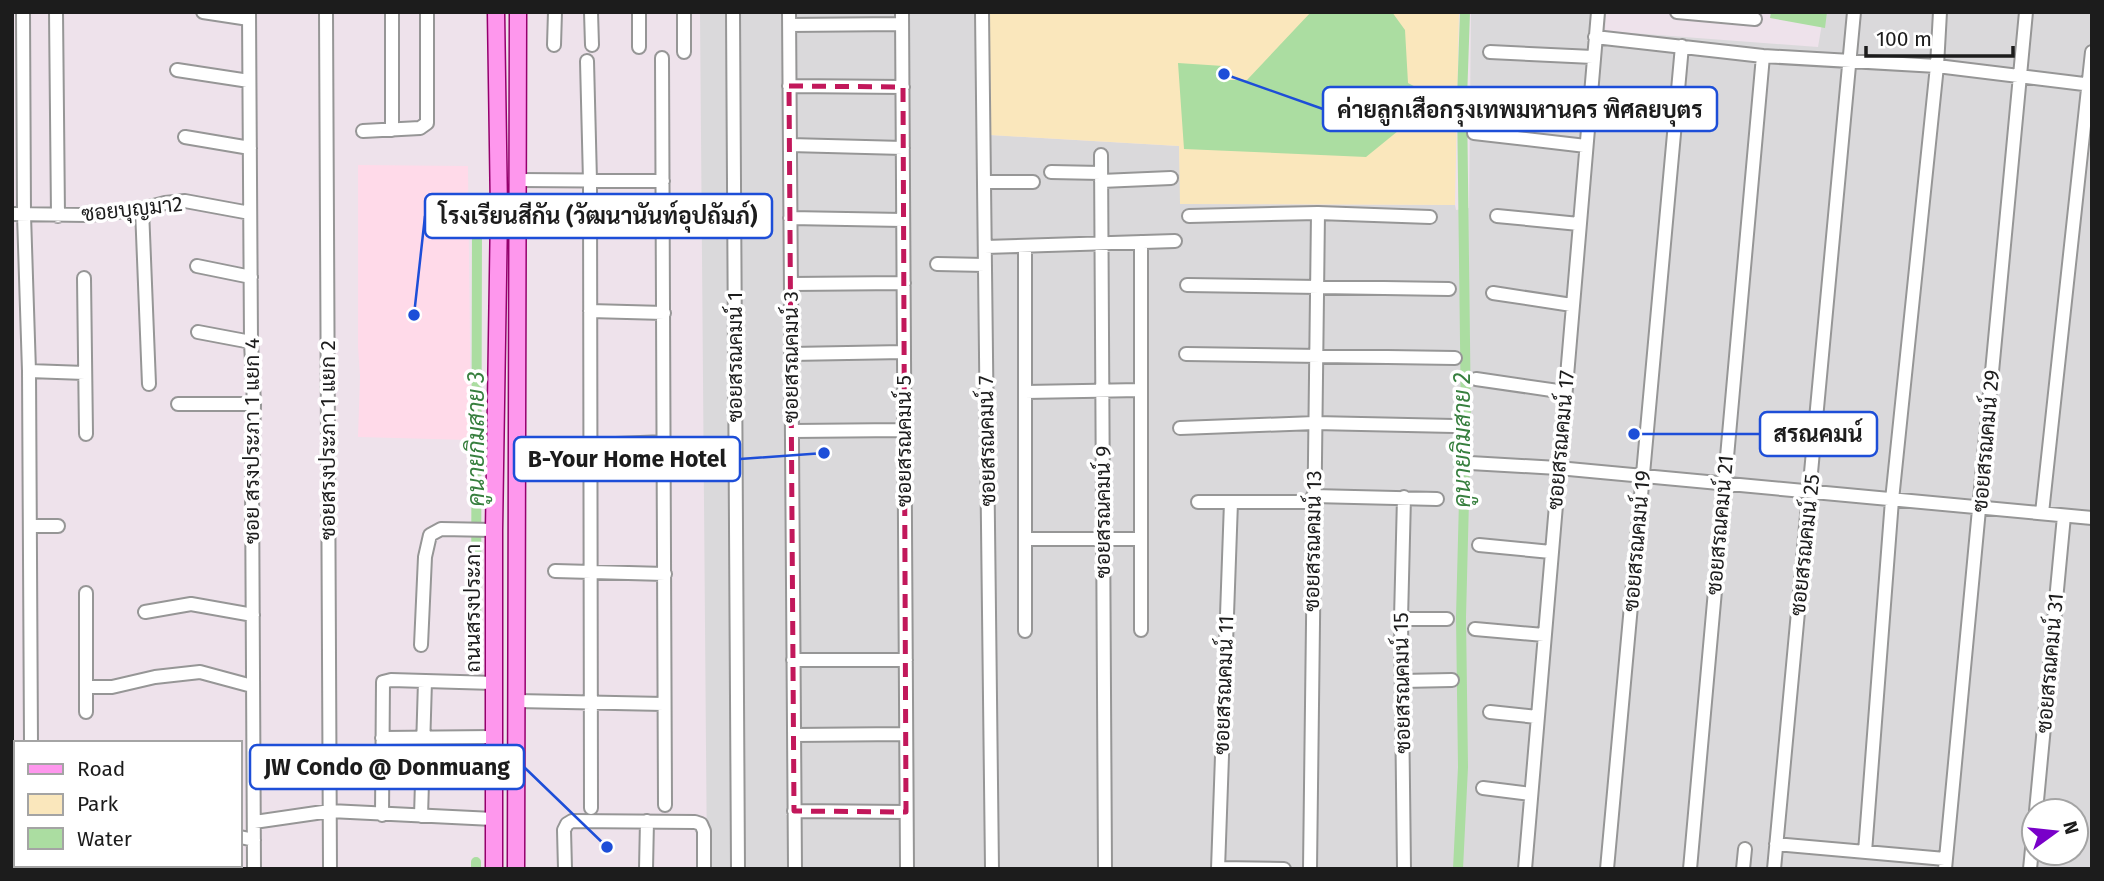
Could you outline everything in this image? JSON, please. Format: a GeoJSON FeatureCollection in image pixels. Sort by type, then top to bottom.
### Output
{"type":"FeatureCollection","features":[{"type":"Feature","properties":{"kind":"main road","name":"ถนนสรงประภา"},"geometry":{"type":"LineString","coordinates":[[494,869],[491,525],[499,212],[496,12]]}},
{"type":"Feature","properties":{"kind":"main road","name":"ถนนสรงประภา"},"geometry":{"type":"LineString","coordinates":[[516,869],[518,12]]}},
{"type":"Feature","properties":{"kind":"main road"},"geometry":{"type":"LineString","coordinates":[[491,525],[516,516]]}},
{"type":"Feature","properties":{"kind":"street"},"geometry":{"type":"LineString","coordinates":[[23,12],[18,214],[29,371],[31,741]]}},
{"type":"Feature","properties":{"kind":"street"},"geometry":{"type":"LineString","coordinates":[[56,12],[58,216]]}},
{"type":"Feature","properties":{"kind":"street"},"geometry":{"type":"LineString","coordinates":[[203,12],[249,15]]}},
{"type":"Feature","properties":{"kind":"street","name":"ซอยสรงประภา 1 แยก 2"},"geometry":{"type":"LineString","coordinates":[[326,12],[330,869]]}},
{"type":"Feature","properties":{"kind":"street"},"geometry":{"type":"LineString","coordinates":[[392,12],[392,130]]}},
{"type":"Feature","properties":{"kind":"street"},"geometry":{"type":"LineString","coordinates":[[363,131],[420,128],[427,123],[427,12]]}},
{"type":"Feature","properties":{"kind":"street"},"geometry":{"type":"LineString","coordinates":[[554,45],[555,12]]}},
{"type":"Feature","properties":{"kind":"street"},"geometry":{"type":"LineString","coordinates":[[591,12],[592,45]]}},
{"type":"Feature","properties":{"kind":"street"},"geometry":{"type":"LineString","coordinates":[[639,12],[639,47]]}},
{"type":"Feature","properties":{"kind":"street"},"geometry":{"type":"LineString","coordinates":[[684,12],[684,52]]}},
{"type":"Feature","properties":{"kind":"street","name":"ซอยสรณคมน์ 1"},"geometry":{"type":"LineString","coordinates":[[733,12],[738,869]]}},
{"type":"Feature","properties":{"kind":"street","name":"ซอยสรณคมน์ 7"},"geometry":{"type":"LineString","coordinates":[[982,12],[992,869]]}},
{"type":"Feature","properties":{"kind":"street","name":"ซอยสรณคมน์ 17"},"geometry":{"type":"LineString","coordinates":[[1525,869],[1598,12]]}},
{"type":"Feature","properties":{"kind":"street"},"geometry":{"type":"LineString","coordinates":[[1677,12],[1755,19]]}},
{"type":"Feature","properties":{"kind":"street","name":"ซอยสรณคมน์ 25"},"geometry":{"type":"LineString","coordinates":[[1774,869],[1854,12]]}},
{"type":"Feature","properties":{"kind":"street"},"geometry":{"type":"LineString","coordinates":[[1865,852],[1892,500],[1937,66],[1940,12]]}},
{"type":"Feature","properties":{"kind":"street","name":"ซอยสรณคมน์ 29"},"geometry":{"type":"LineString","coordinates":[[1945,864],[2026,12]]}},
{"type":"Feature","properties":{"kind":"street","name":"ซอย สรงประภา 1 แยก 4"},"geometry":{"type":"LineString","coordinates":[[249,15],[251,342],[254,404],[254,869]]}},
{"type":"Feature","properties":{"kind":"street"},"geometry":{"type":"LineString","coordinates":[[789,19],[902,18]]}},
{"type":"Feature","properties":{"kind":"street","name":"ซอยสรณคมน์ 5"},"geometry":{"type":"LineString","coordinates":[[902,18],[907,869]]}},
{"type":"Feature","properties":{"kind":"street","name":"ซอยสรณคมน์ 3"},"geometry":{"type":"LineString","coordinates":[[789,19],[795,869]]}},
{"type":"Feature","properties":{"kind":"street"},"geometry":{"type":"LineString","coordinates":[[1595,37],[1763,56],[1937,66],[2090,84]]}},
{"type":"Feature","properties":{"kind":"street","name":"ซอยสรณคมน์ 19"},"geometry":{"type":"LineString","coordinates":[[1607,869],[1682,46]]}},
{"type":"Feature","properties":{"kind":"street"},"geometry":{"type":"LineString","coordinates":[[1490,52],[1593,57]]}},
{"type":"Feature","properties":{"kind":"street"},"geometry":{"type":"LineString","coordinates":[[2042,513],[2092,52]]}},
{"type":"Feature","properties":{"kind":"street","name":"ซอยสรณคมน์ 21"},"geometry":{"type":"LineString","coordinates":[[1690,869],[1763,56]]}},
{"type":"Feature","properties":{"kind":"street"},"geometry":{"type":"LineString","coordinates":[[662,58],[665,805]]}},
{"type":"Feature","properties":{"kind":"street"},"geometry":{"type":"LineString","coordinates":[[587,61],[593,443],[591,808]]}},
{"type":"Feature","properties":{"kind":"street"},"geometry":{"type":"LineString","coordinates":[[177,70],[249,81]]}},
{"type":"Feature","properties":{"kind":"street"},"geometry":{"type":"LineString","coordinates":[[789,86],[903,87]]}},
{"type":"Feature","properties":{"kind":"street"},"geometry":{"type":"LineString","coordinates":[[1474,133],[1586,146]]}},
{"type":"Feature","properties":{"kind":"street"},"geometry":{"type":"LineString","coordinates":[[185,137],[250,148]]}},
{"type":"Feature","properties":{"kind":"street"},"geometry":{"type":"LineString","coordinates":[[790,145],[903,148]]}},
{"type":"Feature","properties":{"kind":"street","name":"ซอยสรณคมน์ 9"},"geometry":{"type":"LineString","coordinates":[[1101,155],[1105,869]]}},
{"type":"Feature","properties":{"kind":"street"},"geometry":{"type":"LineString","coordinates":[[1051,172],[1101,177],[1171,178]]}},
{"type":"Feature","properties":{"kind":"street"},"geometry":{"type":"LineString","coordinates":[[518,180],[663,181]]}},
{"type":"Feature","properties":{"kind":"street"},"geometry":{"type":"LineString","coordinates":[[984,182],[1033,182]]}},
{"type":"Feature","properties":{"kind":"street","name":"ซอยบุญมา2"},"geometry":{"type":"LineString","coordinates":[[18,214],[58,216],[142,209],[165,202],[186,201],[250,213]]}},
{"type":"Feature","properties":{"kind":"street"},"geometry":{"type":"LineString","coordinates":[[142,209],[149,384]]}},
{"type":"Feature","properties":{"kind":"street"},"geometry":{"type":"LineString","coordinates":[[1189,216],[1318,214],[1430,217]]}},
{"type":"Feature","properties":{"kind":"street","name":"ซอยสรณคมน์ 13"},"geometry":{"type":"LineString","coordinates":[[1310,869],[1318,214]]}},
{"type":"Feature","properties":{"kind":"street"},"geometry":{"type":"LineString","coordinates":[[1497,216],[1579,224]]}},
{"type":"Feature","properties":{"kind":"street"},"geometry":{"type":"LineString","coordinates":[[790,218],[903,220]]}},
{"type":"Feature","properties":{"kind":"street"},"geometry":{"type":"LineString","coordinates":[[985,247],[1175,241]]}},
{"type":"Feature","properties":{"kind":"street"},"geometry":{"type":"LineString","coordinates":[[1141,242],[1141,630]]}},
{"type":"Feature","properties":{"kind":"street"},"geometry":{"type":"LineString","coordinates":[[1025,246],[1026,631]]}},
{"type":"Feature","properties":{"kind":"street"},"geometry":{"type":"LineString","coordinates":[[937,264],[985,265]]}},
{"type":"Feature","properties":{"kind":"street"},"geometry":{"type":"LineString","coordinates":[[197,266],[251,278]]}},
{"type":"Feature","properties":{"kind":"street"},"geometry":{"type":"LineString","coordinates":[[85,278],[86,434]]}},
{"type":"Feature","properties":{"kind":"street"},"geometry":{"type":"LineString","coordinates":[[791,285],[904,283]]}},
{"type":"Feature","properties":{"kind":"street"},"geometry":{"type":"LineString","coordinates":[[1186,285],[1448,289]]}},
{"type":"Feature","properties":{"kind":"street"},"geometry":{"type":"LineString","coordinates":[[1493,293],[1572,304]]}},
{"type":"Feature","properties":{"kind":"street"},"geometry":{"type":"LineString","coordinates":[[590,311],[664,313]]}},
{"type":"Feature","properties":{"kind":"street"},"geometry":{"type":"LineString","coordinates":[[198,332],[251,342]]}},
{"type":"Feature","properties":{"kind":"street"},"geometry":{"type":"LineString","coordinates":[[791,354],[904,352]]}},
{"type":"Feature","properties":{"kind":"street"},"geometry":{"type":"LineString","coordinates":[[1186,354],[1455,358]]}},
{"type":"Feature","properties":{"kind":"street"},"geometry":{"type":"LineString","coordinates":[[29,371],[85,373]]}},
{"type":"Feature","properties":{"kind":"street"},"geometry":{"type":"LineString","coordinates":[[1476,379],[1565,392]]}},
{"type":"Feature","properties":{"kind":"street"},"geometry":{"type":"LineString","coordinates":[[1025,392],[1141,390]]}},
{"type":"Feature","properties":{"kind":"street"},"geometry":{"type":"LineString","coordinates":[[177,404],[254,404]]}},
{"type":"Feature","properties":{"kind":"street"},"geometry":{"type":"LineString","coordinates":[[1180,428],[1315,423],[1454,426]]}},
{"type":"Feature","properties":{"kind":"street"},"geometry":{"type":"LineString","coordinates":[[792,431],[903,430]]}},
{"type":"Feature","properties":{"kind":"street"},"geometry":{"type":"LineString","coordinates":[[517,443],[665,442]]}},
{"type":"Feature","properties":{"kind":"street"},"geometry":{"type":"LineString","coordinates":[[1470,463],[1558,468],[2092,519]]}},
{"type":"Feature","properties":{"kind":"street"},"geometry":{"type":"LineString","coordinates":[[1198,502],[1404,497],[1437,499]]}},
{"type":"Feature","properties":{"kind":"street","name":"ซอยสรณคมน์ 15"},"geometry":{"type":"LineString","coordinates":[[1404,497],[1401,619],[1404,869]]}},
{"type":"Feature","properties":{"kind":"street","name":"ซอยสรณคมน์ 11"},"geometry":{"type":"LineString","coordinates":[[1218,868],[1231,502]]}},
{"type":"Feature","properties":{"kind":"street","name":"ซอยสรณคมน์ 31"},"geometry":{"type":"LineString","coordinates":[[2037,797],[2064,516]]}},
{"type":"Feature","properties":{"kind":"street"},"geometry":{"type":"LineString","coordinates":[[421,645],[425,557],[430,535],[441,529],[491,525]]}},
{"type":"Feature","properties":{"kind":"street"},"geometry":{"type":"LineString","coordinates":[[30,526],[58,526]]}},
{"type":"Feature","properties":{"kind":"street"},"geometry":{"type":"LineString","coordinates":[[1025,539],[1141,539]]}},
{"type":"Feature","properties":{"kind":"street"},"geometry":{"type":"LineString","coordinates":[[1479,545],[1551,552]]}},
{"type":"Feature","properties":{"kind":"street"},"geometry":{"type":"LineString","coordinates":[[555,571],[665,574]]}},
{"type":"Feature","properties":{"kind":"street"},"geometry":{"type":"LineString","coordinates":[[86,593],[86,712]]}},
{"type":"Feature","properties":{"kind":"street"},"geometry":{"type":"LineString","coordinates":[[145,612],[191,604],[253,615]]}},
{"type":"Feature","properties":{"kind":"street"},"geometry":{"type":"LineString","coordinates":[[1401,619],[1447,619]]}},
{"type":"Feature","properties":{"kind":"street"},"geometry":{"type":"LineString","coordinates":[[1475,629],[1544,635]]}},
{"type":"Feature","properties":{"kind":"street"},"geometry":{"type":"LineString","coordinates":[[793,660],[905,660]]}},
{"type":"Feature","properties":{"kind":"street"},"geometry":{"type":"LineString","coordinates":[[86,687],[112,687],[155,677],[200,672],[253,686]]}},
{"type":"Feature","properties":{"kind":"street"},"geometry":{"type":"LineString","coordinates":[[1402,681],[1452,680]]}},
{"type":"Feature","properties":{"kind":"street"},"geometry":{"type":"LineString","coordinates":[[421,816],[425,681]]}},
{"type":"Feature","properties":{"kind":"street"},"geometry":{"type":"LineString","coordinates":[[382,815],[383,682],[494,683]]}},
{"type":"Feature","properties":{"kind":"street"},"geometry":{"type":"LineString","coordinates":[[517,701],[664,704]]}},
{"type":"Feature","properties":{"kind":"street"},"geometry":{"type":"LineString","coordinates":[[1490,712],[1537,717]]}},
{"type":"Feature","properties":{"kind":"street"},"geometry":{"type":"LineString","coordinates":[[794,735],[905,734]]}},
{"type":"Feature","properties":{"kind":"street"},"geometry":{"type":"LineString","coordinates":[[382,738],[494,737]]}},
{"type":"Feature","properties":{"kind":"street"},"geometry":{"type":"LineString","coordinates":[[1483,788],[1531,794]]}},
{"type":"Feature","properties":{"kind":"street"},"geometry":{"type":"LineString","coordinates":[[254,822],[330,811],[493,819]]}},
{"type":"Feature","properties":{"kind":"street"},"geometry":{"type":"LineString","coordinates":[[794,811],[906,812]]}},
{"type":"Feature","properties":{"kind":"street"},"geometry":{"type":"LineString","coordinates":[[565,869],[564,830],[572,821],[701,824],[704,831],[705,869]]}},
{"type":"Feature","properties":{"kind":"street"},"geometry":{"type":"LineString","coordinates":[[646,869],[647,821]]}},
{"type":"Feature","properties":{"kind":"street"},"geometry":{"type":"LineString","coordinates":[[242,836],[254,839]]}},
{"type":"Feature","properties":{"kind":"street"},"geometry":{"type":"LineString","coordinates":[[1776,844],[1865,852],[1945,864]]}},
{"type":"Feature","properties":{"kind":"street"},"geometry":{"type":"LineString","coordinates":[[1743,869],[1745,849]]}},
{"type":"Feature","properties":{"kind":"street"},"geometry":{"type":"LineString","coordinates":[[1218,868],[1284,869]]}},
{"type":"Feature","properties":{"kind":"highlighted area"},"geometry":{"type":"Polygon","coordinates":[[[789,86],[903,87],[906,812],[794,811],[789,86]]]}},
{"type":"Feature","properties":{"kind":"shaded area"},"geometry":{"type":"Polygon","coordinates":[[[700,12],[988,12],[991,135],[1179,146],[1181,204],[1455,205],[1456,210],[1469,208],[1471,12],[1606,12],[1605,31],[1818,47],[1824,12],[2092,12],[2092,869],[707,869],[700,12]]]}},
{"type":"Feature","properties":{"kind":"shaded area"},"geometry":{"type":"Polygon","coordinates":[[[358,165],[468,166],[471,440],[358,437],[358,165]]]}},
{"type":"Feature","properties":{"kind":"green space"},"geometry":{"type":"Polygon","coordinates":[[[988,12],[1459,12],[1455,205],[1180,204],[1179,146],[990,135],[988,12]]]}},
{"type":"Feature","properties":{"kind":"water"},"geometry":{"type":"Polygon","coordinates":[[[1311,12],[1392,12],[1405,30],[1408,83],[1427,93],[1414,118],[1366,157],[1184,149],[1178,63],[1223,66],[1229,80],[1247,80],[1311,12]]]}},
{"type":"Feature","properties":{"kind":"water"},"geometry":{"type":"Polygon","coordinates":[[[1771,12],[1827,12],[1825,28],[1770,18],[1771,12]]]}},
{"type":"Feature","properties":{"kind":"waterway","name":"คูนายกิมสาย 2"},"geometry":{"type":"LineString","coordinates":[[1458,869],[1463,767],[1461,617],[1466,422],[1462,99],[1465,12]]}},
{"type":"Feature","properties":{"kind":"waterway","name":"คูนายกิมสาย 3"},"geometry":{"type":"LineString","coordinates":[[476,658],[477,220]]}},
{"type":"Feature","properties":{"kind":"waterway","name":"คูนายกิมสาย 3"},"geometry":{"type":"LineString","coordinates":[[476,862],[476,869]]}},
{"type":"Feature","properties":{"kind":"place","name":"ค่ายลูกเสือกรุงเทพมหานคร พิศลยบุตร"},"geometry":{"type":"Point","coordinates":[1224,74]}},
{"type":"Feature","properties":{"kind":"place","name":"โรงเรียนสีกัน (วัฒนานันท์อุปถัมภ์)"},"geometry":{"type":"Point","coordinates":[414,315]}},
{"type":"Feature","properties":{"kind":"place","name":"สรณคมน์"},"geometry":{"type":"Point","coordinates":[1634,434]}},
{"type":"Feature","properties":{"kind":"place","name":"B-Your Home Hotel"},"geometry":{"type":"Point","coordinates":[824,453]}},
{"type":"Feature","properties":{"kind":"place","name":"JW Condo @ Donmuang"},"geometry":{"type":"Point","coordinates":[607,847]}}]}
